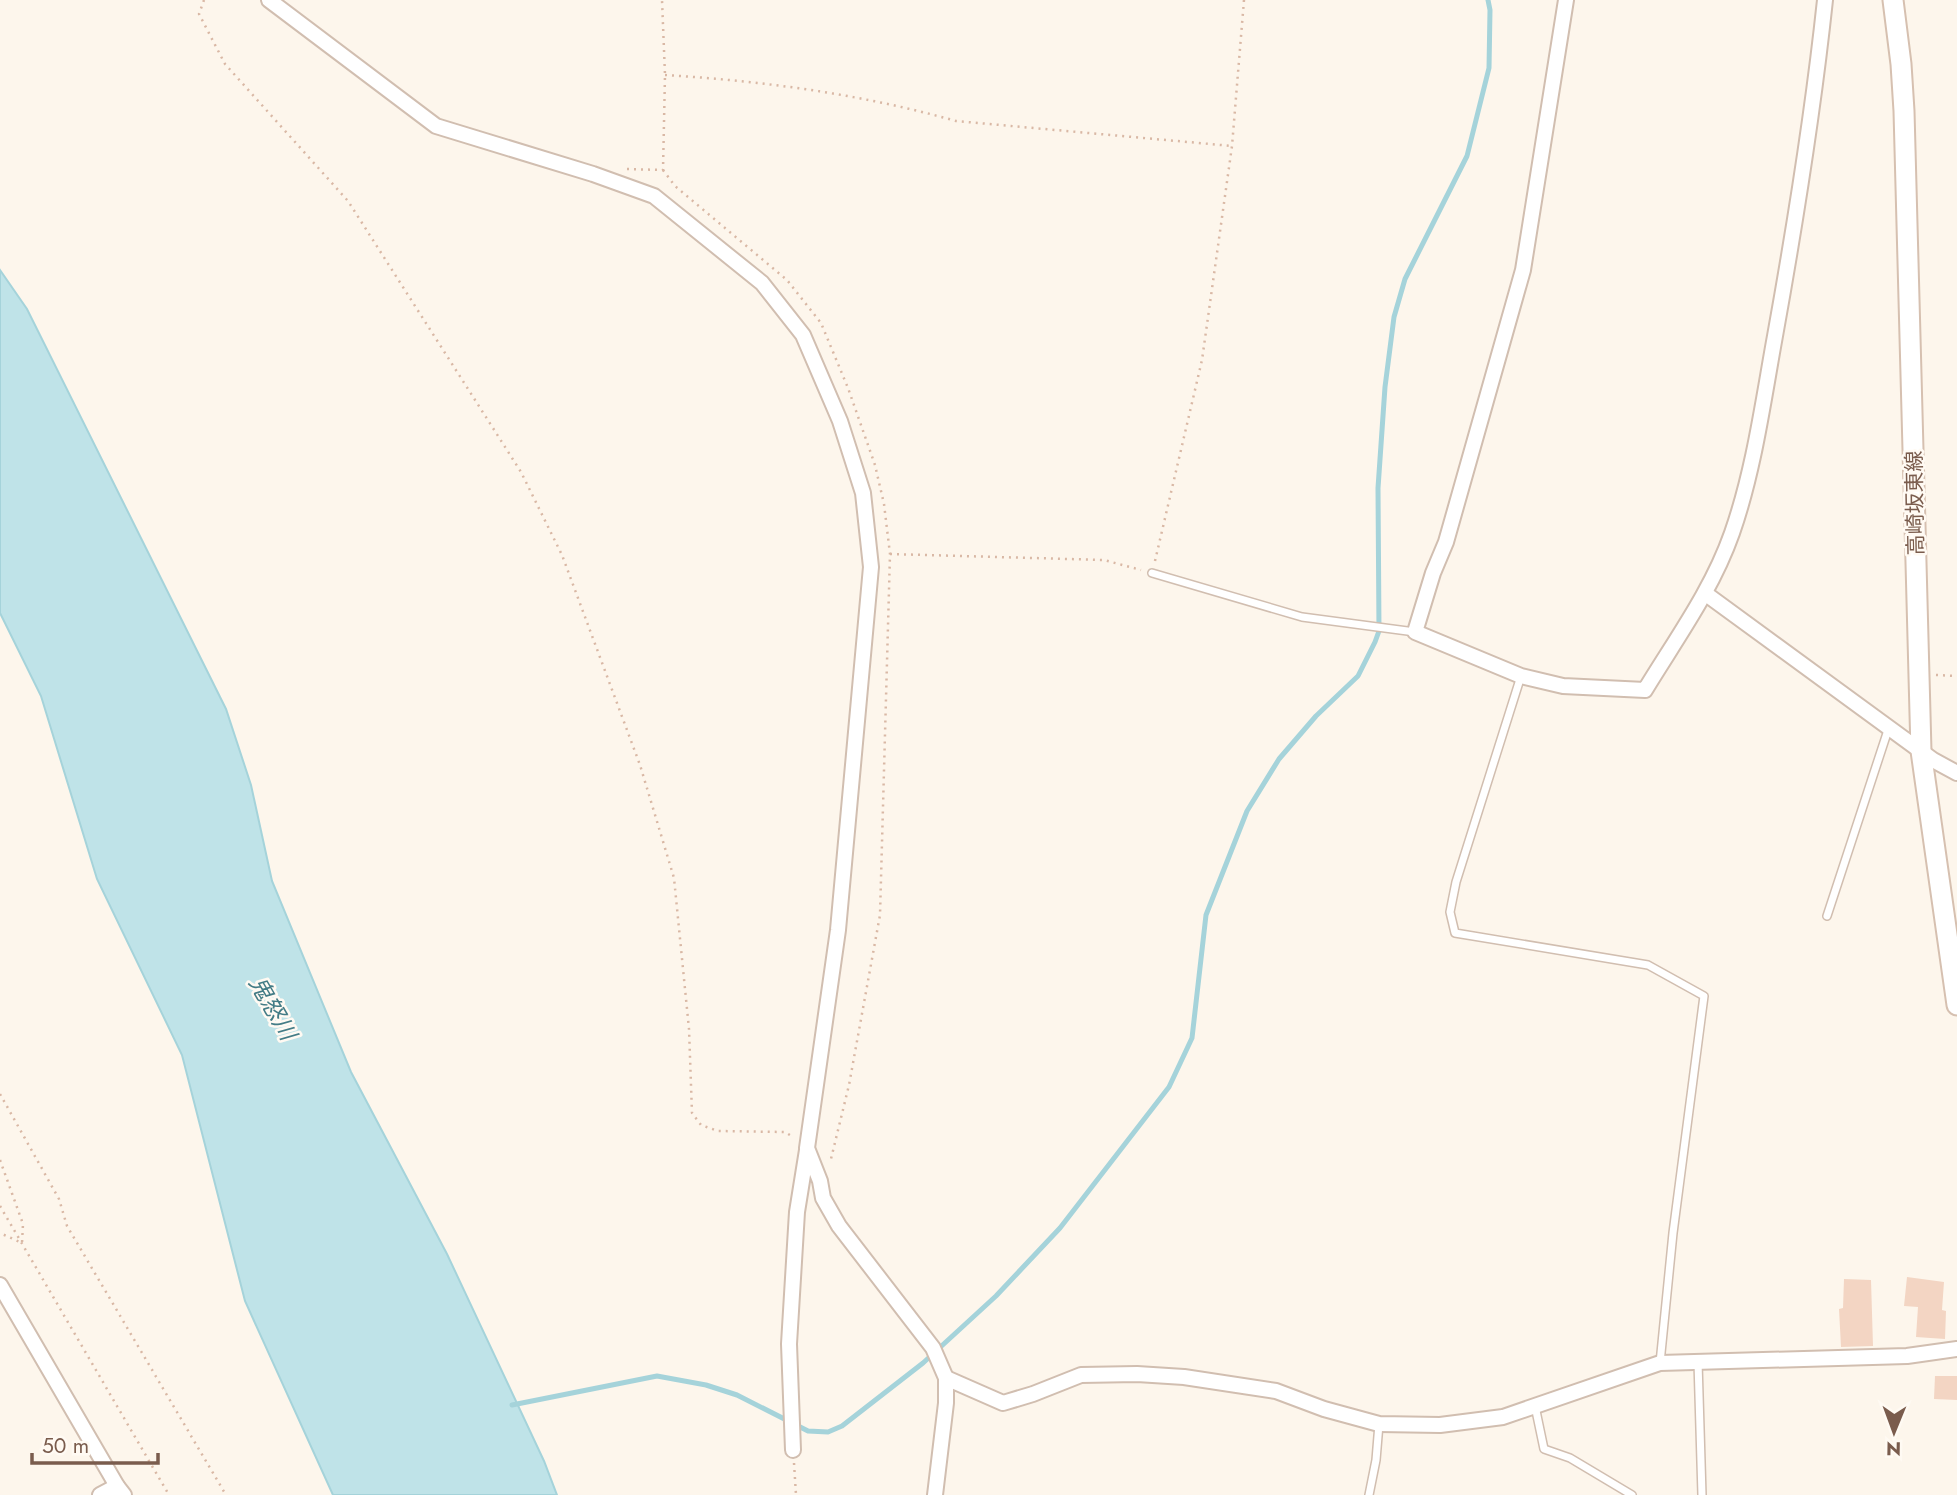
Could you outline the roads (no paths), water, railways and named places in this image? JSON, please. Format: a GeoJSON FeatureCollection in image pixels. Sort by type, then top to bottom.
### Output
{"type":"FeatureCollection","features":[{"type":"Feature","properties":{"kind":"main road","name":"高崎坂東線"},"geometry":{"type":"LineString","coordinates":[[1893,0],[1904,111],[1921,751],[1957,1005]]}},
{"type":"Feature","properties":{"kind":"street"},"geometry":{"type":"LineString","coordinates":[[269,0],[436,126],[654,195],[762,283],[803,335],[840,421],[863,493],[871,567],[838,930],[797,1212],[789,1344],[793,1450]]}},
{"type":"Feature","properties":{"kind":"street"},"geometry":{"type":"LineString","coordinates":[[1566,0],[1523,270],[1446,542],[1433,573],[1415,632],[1521,676],[1563,685],[1645,690],[1706,594],[1732,533],[1755,449],[1817,78],[1825,0]]}},
{"type":"Feature","properties":{"kind":"street"},"geometry":{"type":"LineString","coordinates":[[1706,594],[1921,751],[1957,773]]}},
{"type":"Feature","properties":{"kind":"street"},"geometry":{"type":"LineString","coordinates":[[807,1148],[820,1181],[822,1198],[839,1226],[933,1348],[946,1378],[946,1403],[935,1495]]}},
{"type":"Feature","properties":{"kind":"street"},"geometry":{"type":"LineString","coordinates":[[0,1285],[120,1490],[100,1495]]}},
{"type":"Feature","properties":{"kind":"street"},"geometry":{"type":"LineString","coordinates":[[946,1378],[1003,1403],[1081,1375],[1184,1377],[1276,1391],[1324,1409],[1379,1424],[1440,1425],[1503,1417],[1660,1363],[1907,1356],[1957,1349]]}},
{"type":"Feature","properties":{"kind":"lane"},"geometry":{"type":"LineString","coordinates":[[1152,573],[1302,617],[1415,632]]}},
{"type":"Feature","properties":{"kind":"lane"},"geometry":{"type":"LineString","coordinates":[[1521,676],[1456,882],[1450,912],[1455,933],[1648,965],[1704,996],[1673,1233],[1660,1363]]}},
{"type":"Feature","properties":{"kind":"lane"},"geometry":{"type":"LineString","coordinates":[[1827,916],[1890,727]]}},
{"type":"Feature","properties":{"kind":"lane"},"geometry":{"type":"LineString","coordinates":[[1698,1361],[1702,1495]]}},
{"type":"Feature","properties":{"kind":"lane"},"geometry":{"type":"LineString","coordinates":[[1535,1406],[1544,1449],[1570,1458],[1632,1495]]}},
{"type":"Feature","properties":{"kind":"lane"},"geometry":{"type":"LineString","coordinates":[[1369,1495],[1379,1424]]}},
{"type":"Feature","properties":{"kind":"water","name":"鬼怒川"},"geometry":{"type":"Polygon","coordinates":[[[0,270],[27,309],[226,709],[251,785],[272,881],[351,1072],[447,1254],[544,1461],[557,1495],[333,1495],[245,1301],[182,1055],[97,879],[41,696],[0,613],[0,270]]]}},
{"type":"Feature","properties":{"kind":"waterway"},"geometry":{"type":"LineString","coordinates":[[512,1405],[657,1376],[706,1385],[737,1395],[808,1431],[828,1432],[842,1426],[923,1363],[996,1296],[1060,1228],[1169,1087],[1192,1038],[1206,915],[1247,811],[1279,759],[1316,716],[1358,676],[1379,631],[1378,488],[1385,387],[1394,317],[1405,279],[1467,156],[1489,68],[1488,0]]}}]}
